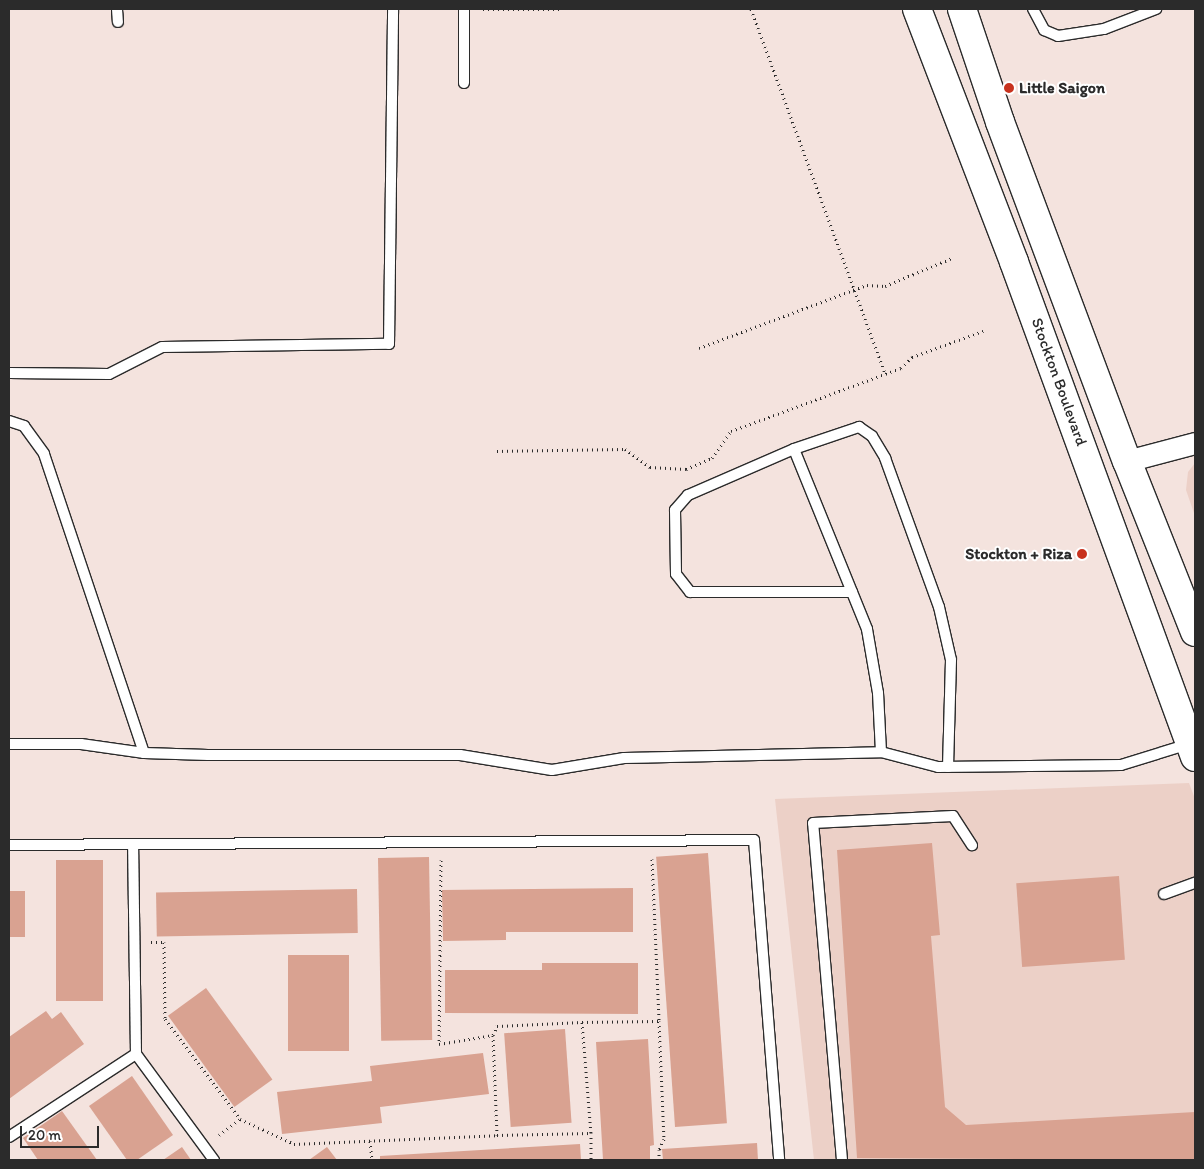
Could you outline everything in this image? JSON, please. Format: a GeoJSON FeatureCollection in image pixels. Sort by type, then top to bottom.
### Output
{"type":"FeatureCollection","features":[{"type":"Feature","properties":{"kind":"main road","name":"Stockton Boulevard"},"geometry":{"type":"LineString","coordinates":[[916,9],[1014,262],[1192,750]]}},
{"type":"Feature","properties":{"kind":"main road"},"geometry":{"type":"LineString","coordinates":[[962,9],[1000,122],[1127,461],[1195,632]]}},
{"type":"Feature","properties":{"kind":"main road"},"geometry":{"type":"LineString","coordinates":[[1014,262],[1046,282],[1100,436],[1127,461]]}},
{"type":"Feature","properties":{"kind":"street"},"geometry":{"type":"LineString","coordinates":[[1127,461],[1195,443]]}},
{"type":"Feature","properties":{"kind":"lane"},"geometry":{"type":"LineString","coordinates":[[117,9],[118,22]]}},
{"type":"Feature","properties":{"kind":"lane"},"geometry":{"type":"LineString","coordinates":[[9,374],[109,374],[162,347],[389,344],[393,9]]}},
{"type":"Feature","properties":{"kind":"lane"},"geometry":{"type":"LineString","coordinates":[[464,9],[464,83]]}},
{"type":"Feature","properties":{"kind":"lane"},"geometry":{"type":"LineString","coordinates":[[1033,9],[1044,30],[1058,36],[1104,28],[1156,9]]}},
{"type":"Feature","properties":{"kind":"lane"},"geometry":{"type":"LineString","coordinates":[[9,421],[24,426],[44,454],[144,753]]}},
{"type":"Feature","properties":{"kind":"lane"},"geometry":{"type":"LineString","coordinates":[[852,592],[690,592],[676,574],[676,510],[688,496],[794,449],[859,427],[872,436],[885,458],[939,607],[951,660],[948,767]]}},
{"type":"Feature","properties":{"kind":"lane"},"geometry":{"type":"LineString","coordinates":[[794,449],[867,629],[878,693],[881,752]]}},
{"type":"Feature","properties":{"kind":"lane"},"geometry":{"type":"LineString","coordinates":[[9,744],[81,744],[144,753],[460,754],[552,770],[624,758],[881,752],[948,767],[1122,765],[1192,750]]}},
{"type":"Feature","properties":{"kind":"lane"},"geometry":{"type":"LineString","coordinates":[[842,1160],[813,823],[953,816],[972,845]]}},
{"type":"Feature","properties":{"kind":"lane"},"geometry":{"type":"LineString","coordinates":[[9,845],[754,840],[779,1160]]}},
{"type":"Feature","properties":{"kind":"lane"},"geometry":{"type":"LineString","coordinates":[[133,844],[136,1054],[214,1160]]}},
{"type":"Feature","properties":{"kind":"lane"},"geometry":{"type":"LineString","coordinates":[[1164,894],[1195,883]]}},
{"type":"Feature","properties":{"kind":"lane"},"geometry":{"type":"LineString","coordinates":[[9,1137],[136,1054]]}},
{"type":"Feature","properties":{"kind":"path"},"geometry":{"type":"LineString","coordinates":[[475,9],[562,9]]}},
{"type":"Feature","properties":{"kind":"path"},"geometry":{"type":"LineString","coordinates":[[751,9],[885,374]]}},
{"type":"Feature","properties":{"kind":"path"},"geometry":{"type":"LineString","coordinates":[[699,348],[867,285],[885,286],[952,258]]}},
{"type":"Feature","properties":{"kind":"path"},"geometry":{"type":"LineString","coordinates":[[497,451],[625,450],[650,467],[686,469],[712,458],[731,431],[901,368],[912,357],[983,331]]}},
{"type":"Feature","properties":{"kind":"path"},"geometry":{"type":"LineString","coordinates":[[652,840],[654,962],[659,1021],[664,1139],[659,1150],[659,1160]]}},
{"type":"Feature","properties":{"kind":"path"},"geometry":{"type":"LineString","coordinates":[[441,842],[440,1044],[493,1035]]}},
{"type":"Feature","properties":{"kind":"path"},"geometry":{"type":"LineString","coordinates":[[134,942],[164,942],[165,1019],[240,1119],[294,1144],[590,1133]]}},
{"type":"Feature","properties":{"kind":"path"},"geometry":{"type":"LineString","coordinates":[[497,1135],[493,1035],[498,1026],[659,1021]]}},
{"type":"Feature","properties":{"kind":"path"},"geometry":{"type":"LineString","coordinates":[[582,1022],[591,1160]]}},
{"type":"Feature","properties":{"kind":"path"},"geometry":{"type":"LineString","coordinates":[[204,1147],[240,1119]]}},
{"type":"Feature","properties":{"kind":"path"},"geometry":{"type":"LineString","coordinates":[[370,1141],[372,1160]]}},
{"type":"Feature","properties":{"kind":"shaded area"},"geometry":{"type":"Polygon","coordinates":[[[1195,463],[1195,516],[1186,490],[1188,472],[1195,463]]]}},
{"type":"Feature","properties":{"kind":"shaded area"},"geometry":{"type":"Polygon","coordinates":[[[1189,783],[1195,799],[1195,1160],[814,1160],[775,799],[1189,783]]]}},
{"type":"Feature","properties":{"kind":"building"},"geometry":{"type":"Polygon","coordinates":[[[932,843],[940,935],[931,936],[945,1107],[966,1125],[1195,1112],[1195,1160],[857,1158],[837,850],[932,843]]]}},
{"type":"Feature","properties":{"kind":"building"},"geometry":{"type":"Polygon","coordinates":[[[708,853],[727,1123],[675,1127],[656,857],[708,853]]]}},
{"type":"Feature","properties":{"kind":"building"},"geometry":{"type":"Polygon","coordinates":[[[429,857],[432,1040],[381,1041],[378,858],[429,857]]]}},
{"type":"Feature","properties":{"kind":"building"},"geometry":{"type":"Polygon","coordinates":[[[56,860],[103,860],[103,1001],[56,1001],[56,860]]]}},
{"type":"Feature","properties":{"kind":"building"},"geometry":{"type":"Polygon","coordinates":[[[1119,876],[1125,960],[1022,967],[1016,883],[1119,876]]]}},
{"type":"Feature","properties":{"kind":"building"},"geometry":{"type":"Polygon","coordinates":[[[633,888],[633,932],[506,932],[506,940],[443,941],[442,890],[633,888]]]}},
{"type":"Feature","properties":{"kind":"building"},"geometry":{"type":"Polygon","coordinates":[[[357,889],[358,933],[157,937],[156,893],[357,889]]]}},
{"type":"Feature","properties":{"kind":"building"},"geometry":{"type":"Polygon","coordinates":[[[9,891],[25,891],[25,937],[9,937],[9,891]]]}},
{"type":"Feature","properties":{"kind":"building"},"geometry":{"type":"Polygon","coordinates":[[[288,955],[349,955],[349,1051],[288,1051],[288,955]]]}},
{"type":"Feature","properties":{"kind":"building"},"geometry":{"type":"Polygon","coordinates":[[[542,963],[638,963],[638,1014],[445,1013],[445,970],[542,970],[542,963]]]}},
{"type":"Feature","properties":{"kind":"building"},"geometry":{"type":"Polygon","coordinates":[[[206,988],[272,1079],[234,1107],[168,1016],[206,988]]]}},
{"type":"Feature","properties":{"kind":"building"},"geometry":{"type":"Polygon","coordinates":[[[46,1011],[52,1019],[61,1012],[84,1044],[9,1099],[9,1037],[46,1011]]]}},
{"type":"Feature","properties":{"kind":"building"},"geometry":{"type":"Polygon","coordinates":[[[565,1029],[572,1123],[511,1127],[504,1033],[565,1029]]]}},
{"type":"Feature","properties":{"kind":"building"},"geometry":{"type":"Polygon","coordinates":[[[648,1039],[654,1145],[650,1146],[650,1160],[603,1160],[596,1042],[648,1039]]]}},
{"type":"Feature","properties":{"kind":"building"},"geometry":{"type":"Polygon","coordinates":[[[483,1053],[489,1094],[380,1107],[382,1123],[282,1134],[277,1092],[372,1081],[370,1066],[483,1053]]]}},
{"type":"Feature","properties":{"kind":"building"},"geometry":{"type":"Polygon","coordinates":[[[132,1076],[173,1135],[137,1160],[127,1160],[89,1106],[132,1076]]]}},
{"type":"Feature","properties":{"kind":"building"},"geometry":{"type":"Polygon","coordinates":[[[62,1111],[97,1160],[38,1160],[23,1138],[62,1111]]]}},
{"type":"Feature","properties":{"kind":"building"},"geometry":{"type":"Polygon","coordinates":[[[757,1143],[758,1160],[663,1160],[662,1149],[757,1143]]]}},
{"type":"Feature","properties":{"kind":"building"},"geometry":{"type":"Polygon","coordinates":[[[580,1144],[581,1160],[380,1160],[380,1156],[580,1144]]]}},
{"type":"Feature","properties":{"kind":"building"},"geometry":{"type":"Polygon","coordinates":[[[182,1147],[191,1160],[163,1160],[182,1147]]]}},
{"type":"Feature","properties":{"kind":"building"},"geometry":{"type":"Polygon","coordinates":[[[327,1147],[337,1160],[309,1160],[327,1147]]]}},
{"type":"Feature","properties":{"kind":"place","name":"Little Saigon"},"geometry":{"type":"Point","coordinates":[1009,88]}},
{"type":"Feature","properties":{"kind":"place","name":"Stockton + Riza"},"geometry":{"type":"Point","coordinates":[1082,554]}}]}
